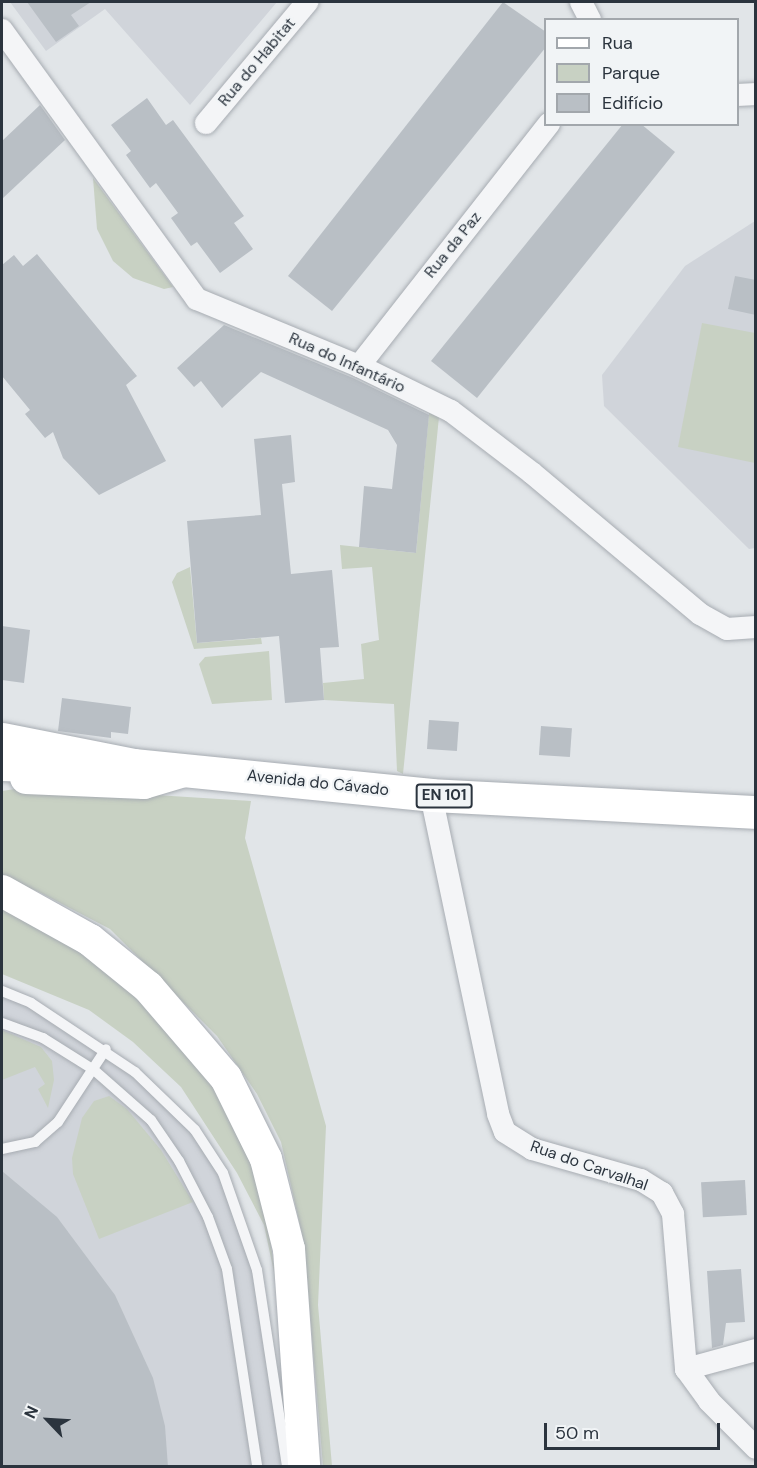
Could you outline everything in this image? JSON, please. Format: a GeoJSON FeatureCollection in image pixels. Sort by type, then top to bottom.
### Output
{"type":"FeatureCollection","features":[{"type":"Feature","properties":{"kind":"main road","name":"Avenida do Cávado"},"geometry":{"type":"LineString","coordinates":[[2,739],[133,765]]}},
{"type":"Feature","properties":{"kind":"main road","name":"Avenida do Cávado"},"geometry":{"type":"LineString","coordinates":[[2,764],[133,765],[431,795],[756,812]]}},
{"type":"Feature","properties":{"kind":"street","name":"Rua do Habitat"},"geometry":{"type":"LineString","coordinates":[[206,123],[308,2]]}},
{"type":"Feature","properties":{"kind":"street"},"geometry":{"type":"LineString","coordinates":[[581,2],[589,18]]}},
{"type":"Feature","properties":{"kind":"street","name":"Rua do Infantário"},"geometry":{"type":"LineString","coordinates":[[2,30],[197,299],[358,366],[450,411],[532,473],[700,614],[727,629],[756,627]]}},
{"type":"Feature","properties":{"kind":"street"},"geometry":{"type":"LineString","coordinates":[[739,94],[756,94]]}},
{"type":"Feature","properties":{"kind":"street","name":"Rua da Paz"},"geometry":{"type":"LineString","coordinates":[[358,366],[547,126]]}},
{"type":"Feature","properties":{"kind":"street"},"geometry":{"type":"LineString","coordinates":[[2,780],[144,783],[185,770]]}},
{"type":"Feature","properties":{"kind":"street","name":"Rua do Carvalhal"},"geometry":{"type":"LineString","coordinates":[[431,795],[498,1114],[505,1132],[532,1149],[641,1180],[662,1193],[673,1214],[686,1370]]}},
{"type":"Feature","properties":{"kind":"street"},"geometry":{"type":"LineString","coordinates":[[8,896],[90,940],[148,987],[226,1078],[266,1159],[289,1249],[304,1467]]}},
{"type":"Feature","properties":{"kind":"street"},"geometry":{"type":"LineString","coordinates":[[756,1350],[686,1370],[709,1401],[756,1448]]}},
{"type":"Feature","properties":{"kind":"lane"},"geometry":{"type":"LineString","coordinates":[[2,991],[31,1003],[106,1049],[135,1072],[195,1130],[223,1173],[257,1270],[287,1467]]}},
{"type":"Feature","properties":{"kind":"lane"},"geometry":{"type":"LineString","coordinates":[[2,1023],[43,1038],[94,1070],[151,1120],[179,1161],[208,1217],[227,1269],[256,1467]]}},
{"type":"Feature","properties":{"kind":"lane"},"geometry":{"type":"LineString","coordinates":[[2,1149],[35,1142],[58,1122],[106,1049]]}},
{"type":"Feature","properties":{"kind":"shaded area"},"geometry":{"type":"Polygon","coordinates":[[[10,2],[277,2],[190,105],[105,9],[46,51],[10,2]]]}},
{"type":"Feature","properties":{"kind":"shaded area"},"geometry":{"type":"Polygon","coordinates":[[[755,221],[755,548],[749,549],[604,406],[602,375],[685,266],[755,221]]]}},
{"type":"Feature","properties":{"kind":"shaded area"},"geometry":{"type":"Polygon","coordinates":[[[2,991],[106,1049],[195,1130],[223,1173],[257,1270],[288,1466],[2,1466],[2,991]]]}},
{"type":"Feature","properties":{"kind":"green space"},"geometry":{"type":"Polygon","coordinates":[[[93,178],[173,287],[164,289],[133,278],[113,261],[97,229],[93,178]]]}},
{"type":"Feature","properties":{"kind":"green space"},"geometry":{"type":"Polygon","coordinates":[[[702,323],[755,333],[755,463],[678,447],[702,323]]]}},
{"type":"Feature","properties":{"kind":"green space"},"geometry":{"type":"Polygon","coordinates":[[[429,413],[439,417],[403,774],[397,771],[394,704],[324,700],[323,683],[364,679],[361,644],[379,640],[372,567],[342,569],[340,545],[416,553],[429,413]]]}},
{"type":"Feature","properties":{"kind":"green space"},"geometry":{"type":"Polygon","coordinates":[[[190,567],[197,643],[261,638],[262,644],[194,649],[172,582],[177,573],[190,567]]]}},
{"type":"Feature","properties":{"kind":"green space"},"geometry":{"type":"Polygon","coordinates":[[[269,651],[272,700],[212,704],[199,664],[205,657],[269,651]]]}},
{"type":"Feature","properties":{"kind":"green space"},"geometry":{"type":"Polygon","coordinates":[[[28,787],[251,801],[245,838],[326,1126],[318,1305],[332,1466],[323,1466],[304,1243],[281,1142],[257,1094],[217,1036],[110,929],[37,891],[2,879],[2,791],[28,787]]]}},
{"type":"Feature","properties":{"kind":"green space"},"geometry":{"type":"Polygon","coordinates":[[[2,908],[88,953],[146,1004],[217,1091],[241,1133],[264,1194],[276,1282],[264,1225],[237,1173],[181,1087],[133,1042],[89,1010],[2,974],[2,908]]]}},
{"type":"Feature","properties":{"kind":"green space"},"geometry":{"type":"Polygon","coordinates":[[[2,1030],[41,1047],[52,1061],[54,1080],[48,1108],[38,1089],[45,1084],[35,1067],[2,1080],[2,1030]]]}},
{"type":"Feature","properties":{"kind":"green space"},"geometry":{"type":"Polygon","coordinates":[[[109,1096],[127,1109],[161,1150],[193,1202],[99,1239],[73,1174],[72,1158],[82,1118],[94,1101],[109,1096]]]}},
{"type":"Feature","properties":{"kind":"building"},"geometry":{"type":"Polygon","coordinates":[[[27,2],[91,2],[71,15],[79,26],[56,42],[27,2]]]}},
{"type":"Feature","properties":{"kind":"building"},"geometry":{"type":"Polygon","coordinates":[[[503,2],[544,31],[544,49],[332,311],[288,276],[503,2]]]}},
{"type":"Feature","properties":{"kind":"building"},"geometry":{"type":"Polygon","coordinates":[[[147,98],[166,125],[173,120],[244,216],[234,223],[253,249],[220,273],[197,242],[191,246],[171,218],[178,213],[156,183],[150,188],[126,155],[131,151],[111,125],[147,98]]]}},
{"type":"Feature","properties":{"kind":"building"},"geometry":{"type":"Polygon","coordinates":[[[40,105],[65,140],[2,199],[2,141],[40,105]]]}},
{"type":"Feature","properties":{"kind":"building"},"geometry":{"type":"Polygon","coordinates":[[[621,126],[643,126],[675,152],[477,398],[431,361],[621,126]]]}},
{"type":"Feature","properties":{"kind":"building"},"geometry":{"type":"Polygon","coordinates":[[[37,254],[137,376],[126,385],[166,461],[99,495],[63,458],[53,432],[45,438],[25,414],[30,410],[2,376],[2,265],[14,255],[23,266],[37,254]]]}},
{"type":"Feature","properties":{"kind":"building"},"geometry":{"type":"Polygon","coordinates":[[[735,276],[756,280],[756,315],[728,309],[735,276]]]}},
{"type":"Feature","properties":{"kind":"building"},"geometry":{"type":"Polygon","coordinates":[[[224,325],[353,378],[429,415],[416,553],[359,547],[364,486],[392,489],[397,445],[388,430],[261,372],[222,408],[201,381],[194,387],[177,368],[224,325]]]}},
{"type":"Feature","properties":{"kind":"building"},"geometry":{"type":"Polygon","coordinates":[[[291,435],[295,482],[282,484],[291,574],[332,570],[339,647],[320,648],[324,700],[285,703],[279,636],[197,643],[187,521],[261,515],[254,439],[291,435]]]}},
{"type":"Feature","properties":{"kind":"building"},"geometry":{"type":"Polygon","coordinates":[[[2,626],[30,630],[24,683],[2,680],[2,626]]]}},
{"type":"Feature","properties":{"kind":"building"},"geometry":{"type":"Polygon","coordinates":[[[62,698],[131,707],[128,734],[111,732],[111,738],[58,731],[62,698]]]}},
{"type":"Feature","properties":{"kind":"building"},"geometry":{"type":"Polygon","coordinates":[[[429,720],[459,722],[457,751],[427,749],[429,720]]]}},
{"type":"Feature","properties":{"kind":"building"},"geometry":{"type":"Polygon","coordinates":[[[541,726],[572,728],[570,757],[539,755],[541,726]]]}},
{"type":"Feature","properties":{"kind":"building"},"geometry":{"type":"Polygon","coordinates":[[[2,1171],[57,1217],[115,1295],[153,1378],[165,1426],[168,1467],[2,1467],[2,1171]]]}},
{"type":"Feature","properties":{"kind":"building"},"geometry":{"type":"Polygon","coordinates":[[[745,1180],[747,1215],[703,1217],[701,1182],[745,1180]]]}},
{"type":"Feature","properties":{"kind":"building"},"geometry":{"type":"Polygon","coordinates":[[[741,1269],[745,1322],[726,1323],[723,1345],[712,1348],[707,1271],[741,1269]]]}}]}
